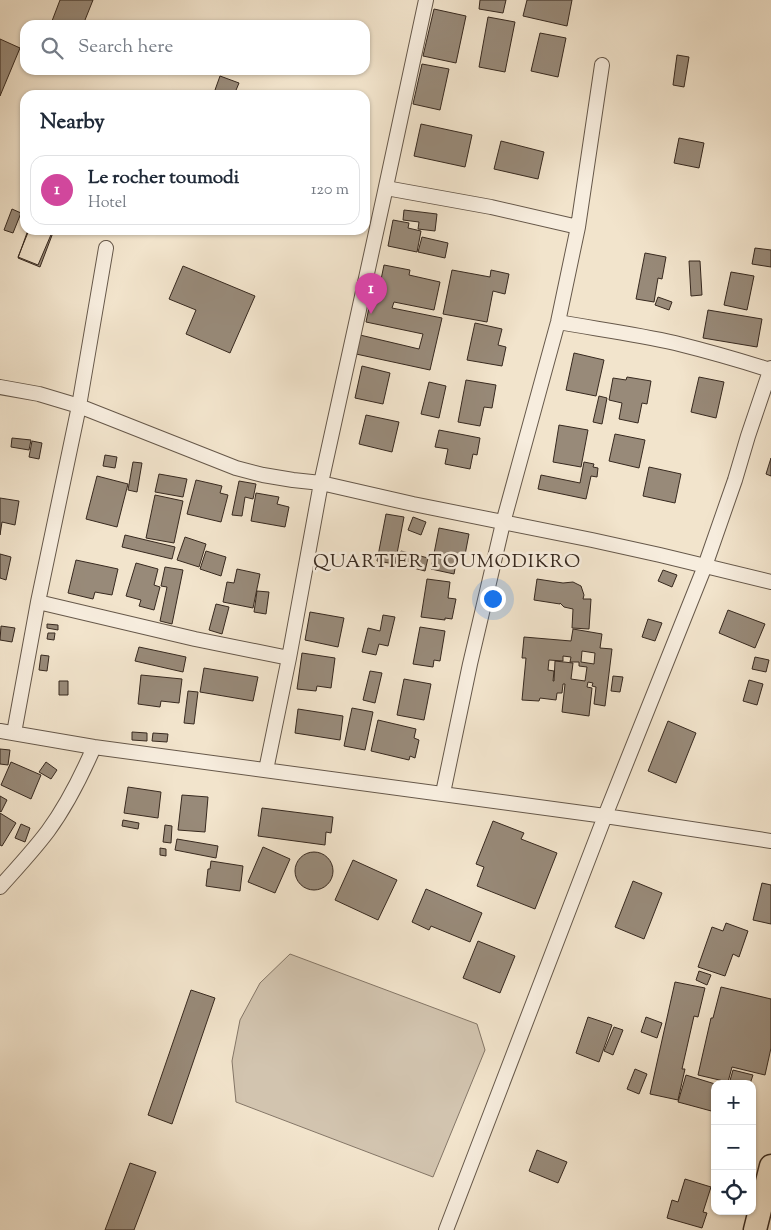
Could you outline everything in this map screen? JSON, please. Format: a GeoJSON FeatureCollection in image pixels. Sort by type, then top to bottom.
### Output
{"type":"FeatureCollection","features":[{"type":"Feature","properties":{"kind":"main road"},"geometry":{"type":"LineString","coordinates":[[755,1230],[771,1166]]}},
{"type":"Feature","properties":{"kind":"street"},"geometry":{"type":"LineString","coordinates":[[266,770],[289,658],[321,483],[426,0]]}},
{"type":"Feature","properties":{"kind":"street"},"geometry":{"type":"LineString","coordinates":[[443,793],[470,664],[503,523],[558,322],[578,227],[602,65]]}},
{"type":"Feature","properties":{"kind":"street"},"geometry":{"type":"LineString","coordinates":[[386,188],[491,207],[578,227]]}},
{"type":"Feature","properties":{"kind":"street"},"geometry":{"type":"LineString","coordinates":[[106,248],[78,406],[38,602],[7,732],[94,747],[443,793],[771,841]]}},
{"type":"Feature","properties":{"kind":"street"},"geometry":{"type":"LineString","coordinates":[[446,1230],[604,816],[705,566],[771,369],[673,343],[558,322]]}},
{"type":"Feature","properties":{"kind":"street"},"geometry":{"type":"LineString","coordinates":[[0,387],[39,394],[78,406],[236,468],[262,475],[321,483],[503,523],[592,540],[771,582]]}},
{"type":"Feature","properties":{"kind":"street"},"geometry":{"type":"LineString","coordinates":[[38,602],[195,639],[289,658]]}},
{"type":"Feature","properties":{"kind":"street"},"geometry":{"type":"LineString","coordinates":[[0,887],[47,833],[79,780],[94,747]]}},
{"type":"Feature","properties":{"kind":"shaded area"},"geometry":{"type":"Polygon","coordinates":[[[290,954],[477,1024],[485,1050],[433,1177],[236,1102],[232,1061],[240,1020],[260,983],[290,954]]]}},
{"type":"Feature","properties":{"kind":"building"},"geometry":{"type":"Polygon","coordinates":[[[60,0],[93,0],[85,20],[52,20],[60,0]]]}},
{"type":"Feature","properties":{"kind":"building"},"geometry":{"type":"Polygon","coordinates":[[[480,0],[506,0],[503,13],[479,9],[480,0]]]}},
{"type":"Feature","properties":{"kind":"building"},"geometry":{"type":"Polygon","coordinates":[[[527,0],[572,0],[567,26],[523,16],[527,0]]]}},
{"type":"Feature","properties":{"kind":"building"},"geometry":{"type":"Polygon","coordinates":[[[434,9],[466,16],[456,63],[423,56],[434,9]]]}},
{"type":"Feature","properties":{"kind":"building"},"geometry":{"type":"Polygon","coordinates":[[[488,17],[515,22],[505,72],[479,67],[488,17]]]}},
{"type":"Feature","properties":{"kind":"building"},"geometry":{"type":"Polygon","coordinates":[[[540,33],[566,38],[558,77],[531,71],[540,33]]]}},
{"type":"Feature","properties":{"kind":"building"},"geometry":{"type":"Polygon","coordinates":[[[0,39],[20,48],[0,96],[0,39]]]}},
{"type":"Feature","properties":{"kind":"building"},"geometry":{"type":"Polygon","coordinates":[[[677,55],[689,57],[684,87],[673,85],[677,55]]]}},
{"type":"Feature","properties":{"kind":"building"},"geometry":{"type":"Polygon","coordinates":[[[422,64],[449,69],[440,110],[413,104],[422,64]]]}},
{"type":"Feature","properties":{"kind":"building"},"geometry":{"type":"Polygon","coordinates":[[[220,76],[239,83],[236,90],[215,90],[220,76]]]}},
{"type":"Feature","properties":{"kind":"building"},"geometry":{"type":"Polygon","coordinates":[[[421,124],[472,135],[465,167],[414,156],[421,124]]]}},
{"type":"Feature","properties":{"kind":"building"},"geometry":{"type":"Polygon","coordinates":[[[679,138],[704,143],[699,168],[674,163],[679,138]]]}},
{"type":"Feature","properties":{"kind":"building"},"geometry":{"type":"Polygon","coordinates":[[[501,141],[544,152],[538,179],[494,169],[501,141]]]}},
{"type":"Feature","properties":{"kind":"building"},"geometry":{"type":"Polygon","coordinates":[[[12,209],[20,213],[13,233],[4,230],[12,209]]]}},
{"type":"Feature","properties":{"kind":"building"},"geometry":{"type":"Polygon","coordinates":[[[404,210],[437,214],[435,231],[418,229],[419,222],[403,220],[404,210]]]}},
{"type":"Feature","properties":{"kind":"building"},"geometry":{"type":"Polygon","coordinates":[[[393,220],[409,223],[408,228],[421,231],[417,252],[388,246],[393,220]]]}},
{"type":"Feature","properties":{"kind":"building"},"geometry":{"type":"Polygon","coordinates":[[[26,235],[52,235],[40,267],[18,258],[26,235]]]}},
{"type":"Feature","properties":{"kind":"building"},"geometry":{"type":"Polygon","coordinates":[[[27,235],[51,235],[38,265],[18,257],[27,235]]]}},
{"type":"Feature","properties":{"kind":"building"},"geometry":{"type":"Polygon","coordinates":[[[422,237],[448,243],[445,258],[418,252],[422,237]]]}},
{"type":"Feature","properties":{"kind":"building"},"geometry":{"type":"Polygon","coordinates":[[[755,248],[771,250],[771,267],[752,264],[755,248]]]}},
{"type":"Feature","properties":{"kind":"building"},"geometry":{"type":"Polygon","coordinates":[[[645,253],[666,257],[662,279],[658,278],[654,302],[636,299],[645,253]]]}},
{"type":"Feature","properties":{"kind":"building"},"geometry":{"type":"Polygon","coordinates":[[[689,261],[700,261],[702,295],[691,296],[689,261]]]}},
{"type":"Feature","properties":{"kind":"building"},"geometry":{"type":"Polygon","coordinates":[[[384,265],[410,270],[409,275],[440,282],[434,310],[394,302],[392,308],[442,318],[430,370],[356,354],[360,335],[419,349],[423,334],[366,322],[370,303],[376,304],[384,265]]]}},
{"type":"Feature","properties":{"kind":"building"},"geometry":{"type":"Polygon","coordinates":[[[183,266],[255,296],[230,353],[186,334],[196,310],[169,299],[183,266]]]}},
{"type":"Feature","properties":{"kind":"building"},"geometry":{"type":"Polygon","coordinates":[[[452,270],[490,277],[491,270],[509,274],[505,294],[493,291],[487,322],[443,314],[452,270]]]}},
{"type":"Feature","properties":{"kind":"building"},"geometry":{"type":"Polygon","coordinates":[[[731,272],[754,276],[747,310],[724,305],[731,272]]]}},
{"type":"Feature","properties":{"kind":"building"},"geometry":{"type":"Polygon","coordinates":[[[658,297],[672,302],[669,310],[655,305],[658,297]]]}},
{"type":"Feature","properties":{"kind":"building"},"geometry":{"type":"Polygon","coordinates":[[[708,310],[762,319],[757,347],[703,338],[708,310]]]}},
{"type":"Feature","properties":{"kind":"building"},"geometry":{"type":"Polygon","coordinates":[[[475,323],[502,329],[498,345],[506,347],[502,366],[467,360],[475,323]]]}},
{"type":"Feature","properties":{"kind":"building"},"geometry":{"type":"Polygon","coordinates":[[[574,353],[604,360],[596,396],[566,390],[574,353]]]}},
{"type":"Feature","properties":{"kind":"building"},"geometry":{"type":"Polygon","coordinates":[[[362,366],[390,373],[383,404],[355,398],[362,366]]]}},
{"type":"Feature","properties":{"kind":"building"},"geometry":{"type":"Polygon","coordinates":[[[627,377],[651,381],[647,404],[642,403],[638,423],[619,419],[622,403],[609,400],[613,378],[626,380],[627,377]]]}},
{"type":"Feature","properties":{"kind":"building"},"geometry":{"type":"Polygon","coordinates":[[[699,377],[724,382],[716,418],[691,412],[699,377]]]}},
{"type":"Feature","properties":{"kind":"building"},"geometry":{"type":"Polygon","coordinates":[[[466,380],[496,385],[492,408],[484,407],[480,426],[458,422],[466,380]]]}},
{"type":"Feature","properties":{"kind":"building"},"geometry":{"type":"Polygon","coordinates":[[[429,382],[446,386],[439,418],[421,414],[429,382]]]}},
{"type":"Feature","properties":{"kind":"building"},"geometry":{"type":"Polygon","coordinates":[[[599,396],[607,398],[602,424],[593,422],[599,396]]]}},
{"type":"Feature","properties":{"kind":"building"},"geometry":{"type":"Polygon","coordinates":[[[366,415],[399,422],[392,452],[359,444],[366,415]]]}},
{"type":"Feature","properties":{"kind":"building"},"geometry":{"type":"Polygon","coordinates":[[[559,425],[588,430],[581,467],[553,462],[559,425]]]}},
{"type":"Feature","properties":{"kind":"building"},"geometry":{"type":"Polygon","coordinates":[[[439,430],[480,438],[477,455],[473,454],[470,469],[445,464],[448,449],[435,447],[439,430]]]}},
{"type":"Feature","properties":{"kind":"building"},"geometry":{"type":"Polygon","coordinates":[[[615,434],[645,440],[639,468],[609,461],[615,434]]]}},
{"type":"Feature","properties":{"kind":"building"},"geometry":{"type":"Polygon","coordinates":[[[12,438],[31,440],[29,450],[11,447],[12,438]]]}},
{"type":"Feature","properties":{"kind":"building"},"geometry":{"type":"Polygon","coordinates":[[[32,441],[42,443],[39,459],[29,457],[32,441]]]}},
{"type":"Feature","properties":{"kind":"building"},"geometry":{"type":"Polygon","coordinates":[[[105,455],[117,457],[115,468],[103,466],[105,455]]]}},
{"type":"Feature","properties":{"kind":"building"},"geometry":{"type":"Polygon","coordinates":[[[771,458],[771,476],[766,474],[771,458]]]}},
{"type":"Feature","properties":{"kind":"building"},"geometry":{"type":"Polygon","coordinates":[[[133,462],[142,463],[137,492],[128,490],[133,462]]]}},
{"type":"Feature","properties":{"kind":"building"},"geometry":{"type":"Polygon","coordinates":[[[584,462],[594,464],[593,467],[598,468],[597,477],[591,476],[586,499],[538,489],[541,475],[580,483],[584,462]]]}},
{"type":"Feature","properties":{"kind":"building"},"geometry":{"type":"Polygon","coordinates":[[[649,467],[681,474],[675,503],[643,496],[649,467]]]}},
{"type":"Feature","properties":{"kind":"building"},"geometry":{"type":"Polygon","coordinates":[[[159,474],[187,479],[183,497],[155,492],[159,474]]]}},
{"type":"Feature","properties":{"kind":"building"},"geometry":{"type":"Polygon","coordinates":[[[97,476],[128,484],[117,527],[86,519],[97,476]]]}},
{"type":"Feature","properties":{"kind":"building"},"geometry":{"type":"Polygon","coordinates":[[[196,480],[222,486],[220,493],[228,495],[221,522],[187,514],[196,480]]]}},
{"type":"Feature","properties":{"kind":"building"},"geometry":{"type":"Polygon","coordinates":[[[239,481],[256,484],[253,499],[245,497],[242,516],[232,515],[239,481]]]}},
{"type":"Feature","properties":{"kind":"building"},"geometry":{"type":"Polygon","coordinates":[[[256,493],[279,497],[277,504],[289,507],[285,527],[251,521],[256,493]]]}},
{"type":"Feature","properties":{"kind":"building"},"geometry":{"type":"Polygon","coordinates":[[[155,495],[183,501],[174,543],[146,538],[155,495]]]}},
{"type":"Feature","properties":{"kind":"building"},"geometry":{"type":"Polygon","coordinates":[[[0,498],[19,501],[15,525],[2,522],[0,535],[0,498]]]}},
{"type":"Feature","properties":{"kind":"building"},"geometry":{"type":"Polygon","coordinates":[[[386,514],[404,517],[395,564],[377,561],[386,514]]]}},
{"type":"Feature","properties":{"kind":"building"},"geometry":{"type":"Polygon","coordinates":[[[413,517],[426,522],[421,535],[408,530],[413,517]]]}},
{"type":"Feature","properties":{"kind":"building"},"geometry":{"type":"Polygon","coordinates":[[[439,528],[469,534],[464,560],[457,558],[454,574],[431,569],[439,528]]]}},
{"type":"Feature","properties":{"kind":"building"},"geometry":{"type":"Polygon","coordinates":[[[125,535],[175,547],[172,559],[122,547],[125,535]]]}},
{"type":"Feature","properties":{"kind":"building"},"geometry":{"type":"Polygon","coordinates":[[[185,537],[206,544],[199,567],[177,560],[185,537]]]}},
{"type":"Feature","properties":{"kind":"building"},"geometry":{"type":"Polygon","coordinates":[[[206,551],[226,557],[221,576],[200,569],[206,551]]]}},
{"type":"Feature","properties":{"kind":"building"},"geometry":{"type":"Polygon","coordinates":[[[401,551],[428,558],[425,571],[398,564],[401,551]]]}},
{"type":"Feature","properties":{"kind":"building"},"geometry":{"type":"Polygon","coordinates":[[[0,554],[11,557],[6,580],[0,578],[0,554]]]}},
{"type":"Feature","properties":{"kind":"building"},"geometry":{"type":"Polygon","coordinates":[[[76,560],[118,569],[112,595],[95,592],[93,599],[68,593],[76,560]]]}},
{"type":"Feature","properties":{"kind":"building"},"geometry":{"type":"Polygon","coordinates":[[[136,563],[158,569],[154,585],[160,587],[154,610],[139,606],[141,600],[126,596],[136,563]]]}},
{"type":"Feature","properties":{"kind":"building"},"geometry":{"type":"Polygon","coordinates":[[[165,567],[183,570],[172,624],[160,621],[167,587],[161,586],[165,567]]]}},
{"type":"Feature","properties":{"kind":"building"},"geometry":{"type":"Polygon","coordinates":[[[237,569],[260,574],[253,608],[223,602],[227,582],[234,583],[237,569]]]}},
{"type":"Feature","properties":{"kind":"building"},"geometry":{"type":"Polygon","coordinates":[[[663,570],[677,575],[672,587],[658,581],[663,570]]]}},
{"type":"Feature","properties":{"kind":"building"},"geometry":{"type":"Polygon","coordinates":[[[427,579],[450,582],[448,598],[456,599],[452,619],[421,617],[427,579]]]}},
{"type":"Feature","properties":{"kind":"building"},"geometry":{"type":"Polygon","coordinates":[[[537,579],[563,583],[573,582],[581,586],[584,595],[583,599],[591,599],[589,629],[572,628],[573,609],[564,607],[560,603],[534,600],[537,579]]]}},
{"type":"Feature","properties":{"kind":"building"},"geometry":{"type":"Polygon","coordinates":[[[257,591],[269,592],[266,614],[254,612],[257,591]]]}},
{"type":"Feature","properties":{"kind":"building"},"geometry":{"type":"Polygon","coordinates":[[[216,604],[229,607],[222,634],[209,630],[216,604]]]}},
{"type":"Feature","properties":{"kind":"building"},"geometry":{"type":"Polygon","coordinates":[[[728,610],[765,624],[755,648],[719,633],[728,610]]]}},
{"type":"Feature","properties":{"kind":"building"},"geometry":{"type":"Polygon","coordinates":[[[310,612],[344,618],[338,647],[305,640],[310,612]]]}},
{"type":"Feature","properties":{"kind":"building"},"geometry":{"type":"Polygon","coordinates":[[[383,615],[395,617],[388,646],[379,644],[376,655],[362,652],[368,628],[380,631],[383,615]]]}},
{"type":"Feature","properties":{"kind":"building"},"geometry":{"type":"Polygon","coordinates":[[[648,619],[662,623],[655,641],[642,637],[648,619]]]}},
{"type":"Feature","properties":{"kind":"building"},"geometry":{"type":"Polygon","coordinates":[[[47,624],[58,625],[58,630],[47,628],[47,624]]]}},
{"type":"Feature","properties":{"kind":"building"},"geometry":{"type":"Polygon","coordinates":[[[1,626],[15,628],[12,642],[0,640],[1,626]]]}},
{"type":"Feature","properties":{"kind":"building"},"geometry":{"type":"Polygon","coordinates":[[[420,627],[445,631],[440,661],[434,660],[433,667],[413,664],[420,627]]]}},
{"type":"Feature","properties":{"kind":"building"},"geometry":{"type":"Polygon","coordinates":[[[573,629],[602,634],[600,648],[612,649],[605,706],[594,704],[596,687],[592,686],[593,683],[588,682],[587,687],[592,688],[589,716],[562,712],[565,684],[563,684],[562,693],[557,693],[556,700],[540,698],[539,701],[522,700],[526,658],[522,658],[524,637],[571,641],[573,629]],[[582,651],[581,662],[594,664],[595,653],[582,651]],[[563,656],[563,661],[549,660],[548,670],[554,671],[553,681],[554,681],[555,661],[573,663],[571,679],[585,681],[587,667],[579,666],[579,662],[570,662],[571,657],[563,656]]]}},
{"type":"Feature","properties":{"kind":"building"},"geometry":{"type":"Polygon","coordinates":[[[48,633],[55,633],[54,640],[47,639],[48,633]]]}},
{"type":"Feature","properties":{"kind":"building"},"geometry":{"type":"Polygon","coordinates":[[[139,647],[186,657],[183,672],[135,661],[139,647]]]}},
{"type":"Feature","properties":{"kind":"building"},"geometry":{"type":"Polygon","coordinates":[[[302,653],[335,658],[331,688],[317,686],[316,691],[297,689],[302,653]]]}},
{"type":"Feature","properties":{"kind":"building"},"geometry":{"type":"Polygon","coordinates":[[[41,655],[49,656],[47,671],[39,670],[41,655]]]}},
{"type":"Feature","properties":{"kind":"building"},"geometry":{"type":"Polygon","coordinates":[[[755,657],[769,660],[766,672],[752,669],[755,657]]]}},
{"type":"Feature","properties":{"kind":"building"},"geometry":{"type":"Polygon","coordinates":[[[204,668],[258,677],[253,701],[200,692],[204,668]]]}},
{"type":"Feature","properties":{"kind":"building"},"geometry":{"type":"Polygon","coordinates":[[[370,671],[382,673],[375,703],[363,700],[370,671]]]}},
{"type":"Feature","properties":{"kind":"building"},"geometry":{"type":"Polygon","coordinates":[[[141,675],[182,679],[179,703],[161,701],[160,707],[138,704],[141,675]]]}},
{"type":"Feature","properties":{"kind":"building"},"geometry":{"type":"Polygon","coordinates":[[[613,676],[623,677],[620,692],[611,691],[613,676]]]}},
{"type":"Feature","properties":{"kind":"building"},"geometry":{"type":"Polygon","coordinates":[[[404,679],[431,684],[424,720],[397,715],[404,679]]]}},
{"type":"Feature","properties":{"kind":"building"},"geometry":{"type":"Polygon","coordinates":[[[749,680],[763,684],[757,705],[743,701],[749,680]]]}},
{"type":"Feature","properties":{"kind":"building"},"geometry":{"type":"Polygon","coordinates":[[[59,681],[68,681],[68,695],[59,695],[59,681]]]}},
{"type":"Feature","properties":{"kind":"building"},"geometry":{"type":"Polygon","coordinates":[[[188,691],[198,692],[194,724],[184,723],[188,691]]]}},
{"type":"Feature","properties":{"kind":"building"},"geometry":{"type":"Polygon","coordinates":[[[352,708],[373,712],[365,750],[344,746],[352,708]]]}},
{"type":"Feature","properties":{"kind":"building"},"geometry":{"type":"Polygon","coordinates":[[[298,709],[343,716],[340,740],[295,733],[298,709]]]}},
{"type":"Feature","properties":{"kind":"building"},"geometry":{"type":"Polygon","coordinates":[[[378,720],[416,729],[414,738],[419,740],[415,758],[410,756],[409,760],[371,751],[378,720]]]}},
{"type":"Feature","properties":{"kind":"building"},"geometry":{"type":"Polygon","coordinates":[[[668,721],[696,733],[676,783],[648,771],[668,721]]]}},
{"type":"Feature","properties":{"kind":"building"},"geometry":{"type":"Polygon","coordinates":[[[132,732],[147,733],[147,741],[132,740],[132,732]]]}},
{"type":"Feature","properties":{"kind":"building"},"geometry":{"type":"Polygon","coordinates":[[[153,733],[168,734],[167,742],[152,741],[153,733]]]}},
{"type":"Feature","properties":{"kind":"building"},"geometry":{"type":"Polygon","coordinates":[[[0,749],[10,750],[8,765],[0,764],[0,749]]]}},
{"type":"Feature","properties":{"kind":"building"},"geometry":{"type":"Polygon","coordinates":[[[11,762],[41,775],[31,799],[1,785],[11,762]]]}},
{"type":"Feature","properties":{"kind":"building"},"geometry":{"type":"Polygon","coordinates":[[[46,762],[57,770],[51,779],[39,772],[46,762]]]}},
{"type":"Feature","properties":{"kind":"building"},"geometry":{"type":"Polygon","coordinates":[[[128,787],[161,792],[158,818],[124,813],[128,787]]]}},
{"type":"Feature","properties":{"kind":"building"},"geometry":{"type":"Polygon","coordinates":[[[182,795],[208,797],[205,832],[178,830],[182,795]]]}},
{"type":"Feature","properties":{"kind":"building"},"geometry":{"type":"Polygon","coordinates":[[[0,796],[7,800],[1,812],[0,811],[0,796]]]}},
{"type":"Feature","properties":{"kind":"building"},"geometry":{"type":"Polygon","coordinates":[[[262,808],[333,817],[331,833],[326,832],[325,845],[258,836],[262,808]]]}},
{"type":"Feature","properties":{"kind":"building"},"geometry":{"type":"Polygon","coordinates":[[[0,813],[16,823],[2,846],[0,845],[0,813]]]}},
{"type":"Feature","properties":{"kind":"building"},"geometry":{"type":"Polygon","coordinates":[[[123,820],[139,823],[138,829],[122,826],[123,820]]]}},
{"type":"Feature","properties":{"kind":"building"},"geometry":{"type":"Polygon","coordinates":[[[493,821],[524,833],[521,839],[557,853],[535,909],[477,886],[484,867],[476,864],[493,821]]]}},
{"type":"Feature","properties":{"kind":"building"},"geometry":{"type":"Polygon","coordinates":[[[21,824],[30,828],[25,842],[15,838],[21,824]]]}},
{"type":"Feature","properties":{"kind":"building"},"geometry":{"type":"Polygon","coordinates":[[[165,825],[172,826],[171,843],[163,842],[165,825]]]}},
{"type":"Feature","properties":{"kind":"building"},"geometry":{"type":"Polygon","coordinates":[[[177,839],[218,846],[216,858],[175,850],[177,839]]]}},
{"type":"Feature","properties":{"kind":"building"},"geometry":{"type":"Polygon","coordinates":[[[263,847],[290,859],[275,893],[248,882],[263,847]]]}},
{"type":"Feature","properties":{"kind":"building"},"geometry":{"type":"Polygon","coordinates":[[[160,848],[166,849],[166,856],[160,855],[160,848]]]}},
{"type":"Feature","properties":{"kind":"building"},"geometry":{"type":"Polygon","coordinates":[[[314,852],[327,858],[333,871],[327,884],[314,890],[301,884],[295,871],[301,858],[314,852]]]}},
{"type":"Feature","properties":{"kind":"building"},"geometry":{"type":"Polygon","coordinates":[[[353,860],[397,880],[378,920],[335,900],[353,860]]]}},
{"type":"Feature","properties":{"kind":"building"},"geometry":{"type":"Polygon","coordinates":[[[211,861],[243,866],[240,891],[206,886],[211,861]]]}},
{"type":"Feature","properties":{"kind":"building"},"geometry":{"type":"Polygon","coordinates":[[[633,881],[662,893],[644,939],[615,927],[633,881]]]}},
{"type":"Feature","properties":{"kind":"building"},"geometry":{"type":"Polygon","coordinates":[[[762,883],[771,885],[771,924],[753,920],[762,883]]]}},
{"type":"Feature","properties":{"kind":"building"},"geometry":{"type":"Polygon","coordinates":[[[426,889],[482,913],[470,942],[431,926],[429,930],[412,922],[426,889]]]}},
{"type":"Feature","properties":{"kind":"building"},"geometry":{"type":"Polygon","coordinates":[[[726,923],[748,931],[739,957],[733,954],[725,976],[698,967],[712,927],[723,931],[726,923]]]}},
{"type":"Feature","properties":{"kind":"building"},"geometry":{"type":"Polygon","coordinates":[[[478,941],[515,956],[500,993],[463,978],[478,941]]]}},
{"type":"Feature","properties":{"kind":"building"},"geometry":{"type":"Polygon","coordinates":[[[699,971],[711,975],[707,985],[696,980],[699,971]]]}},
{"type":"Feature","properties":{"kind":"building"},"geometry":{"type":"Polygon","coordinates":[[[675,982],[705,988],[698,1017],[694,1016],[682,1069],[685,1069],[678,1100],[650,1094],[675,982]]]}},
{"type":"Feature","properties":{"kind":"building"},"geometry":{"type":"Polygon","coordinates":[[[721,987],[771,999],[771,1048],[765,1075],[732,1067],[729,1080],[698,1075],[711,1018],[713,1018],[721,987]]]}},
{"type":"Feature","properties":{"kind":"building"},"geometry":{"type":"Polygon","coordinates":[[[191,990],[215,998],[172,1124],[148,1115],[191,990]]]}},
{"type":"Feature","properties":{"kind":"building"},"geometry":{"type":"Polygon","coordinates":[[[588,1017],[612,1025],[599,1062],[576,1053],[588,1017]]]}},
{"type":"Feature","properties":{"kind":"building"},"geometry":{"type":"Polygon","coordinates":[[[646,1017],[662,1023],[657,1038],[641,1032],[646,1017]]]}},
{"type":"Feature","properties":{"kind":"building"},"geometry":{"type":"Polygon","coordinates":[[[614,1027],[623,1030],[613,1055],[604,1051],[614,1027]]]}},
{"type":"Feature","properties":{"kind":"building"},"geometry":{"type":"Polygon","coordinates":[[[635,1069],[647,1074],[639,1094],[627,1089],[635,1069]]]}},
{"type":"Feature","properties":{"kind":"building"},"geometry":{"type":"Polygon","coordinates":[[[733,1070],[753,1075],[751,1080],[730,1080],[733,1070]]]}},
{"type":"Feature","properties":{"kind":"building"},"geometry":{"type":"Polygon","coordinates":[[[686,1075],[711,1083],[711,1111],[678,1102],[686,1075]]]}},
{"type":"Feature","properties":{"kind":"building"},"geometry":{"type":"Polygon","coordinates":[[[537,1150],[567,1162],[558,1183],[529,1171],[537,1150]]]}},
{"type":"Feature","properties":{"kind":"building"},"geometry":{"type":"Polygon","coordinates":[[[130,1163],[156,1172],[134,1230],[105,1230],[130,1163]]]}},
{"type":"Feature","properties":{"kind":"building"},"geometry":{"type":"Polygon","coordinates":[[[685,1179],[711,1187],[703,1212],[707,1213],[702,1228],[667,1218],[672,1200],[678,1202],[685,1179]]]}},
{"type":"Feature","properties":{"kind":"place","name":"Le rocher toumodi"},"geometry":{"type":"Point","coordinates":[371,314]}},
{"type":"Feature","properties":{"kind":"district","name":"QUARTIER TOUMODIKRO"},"geometry":{"type":"Point","coordinates":[447,560]}}]}
